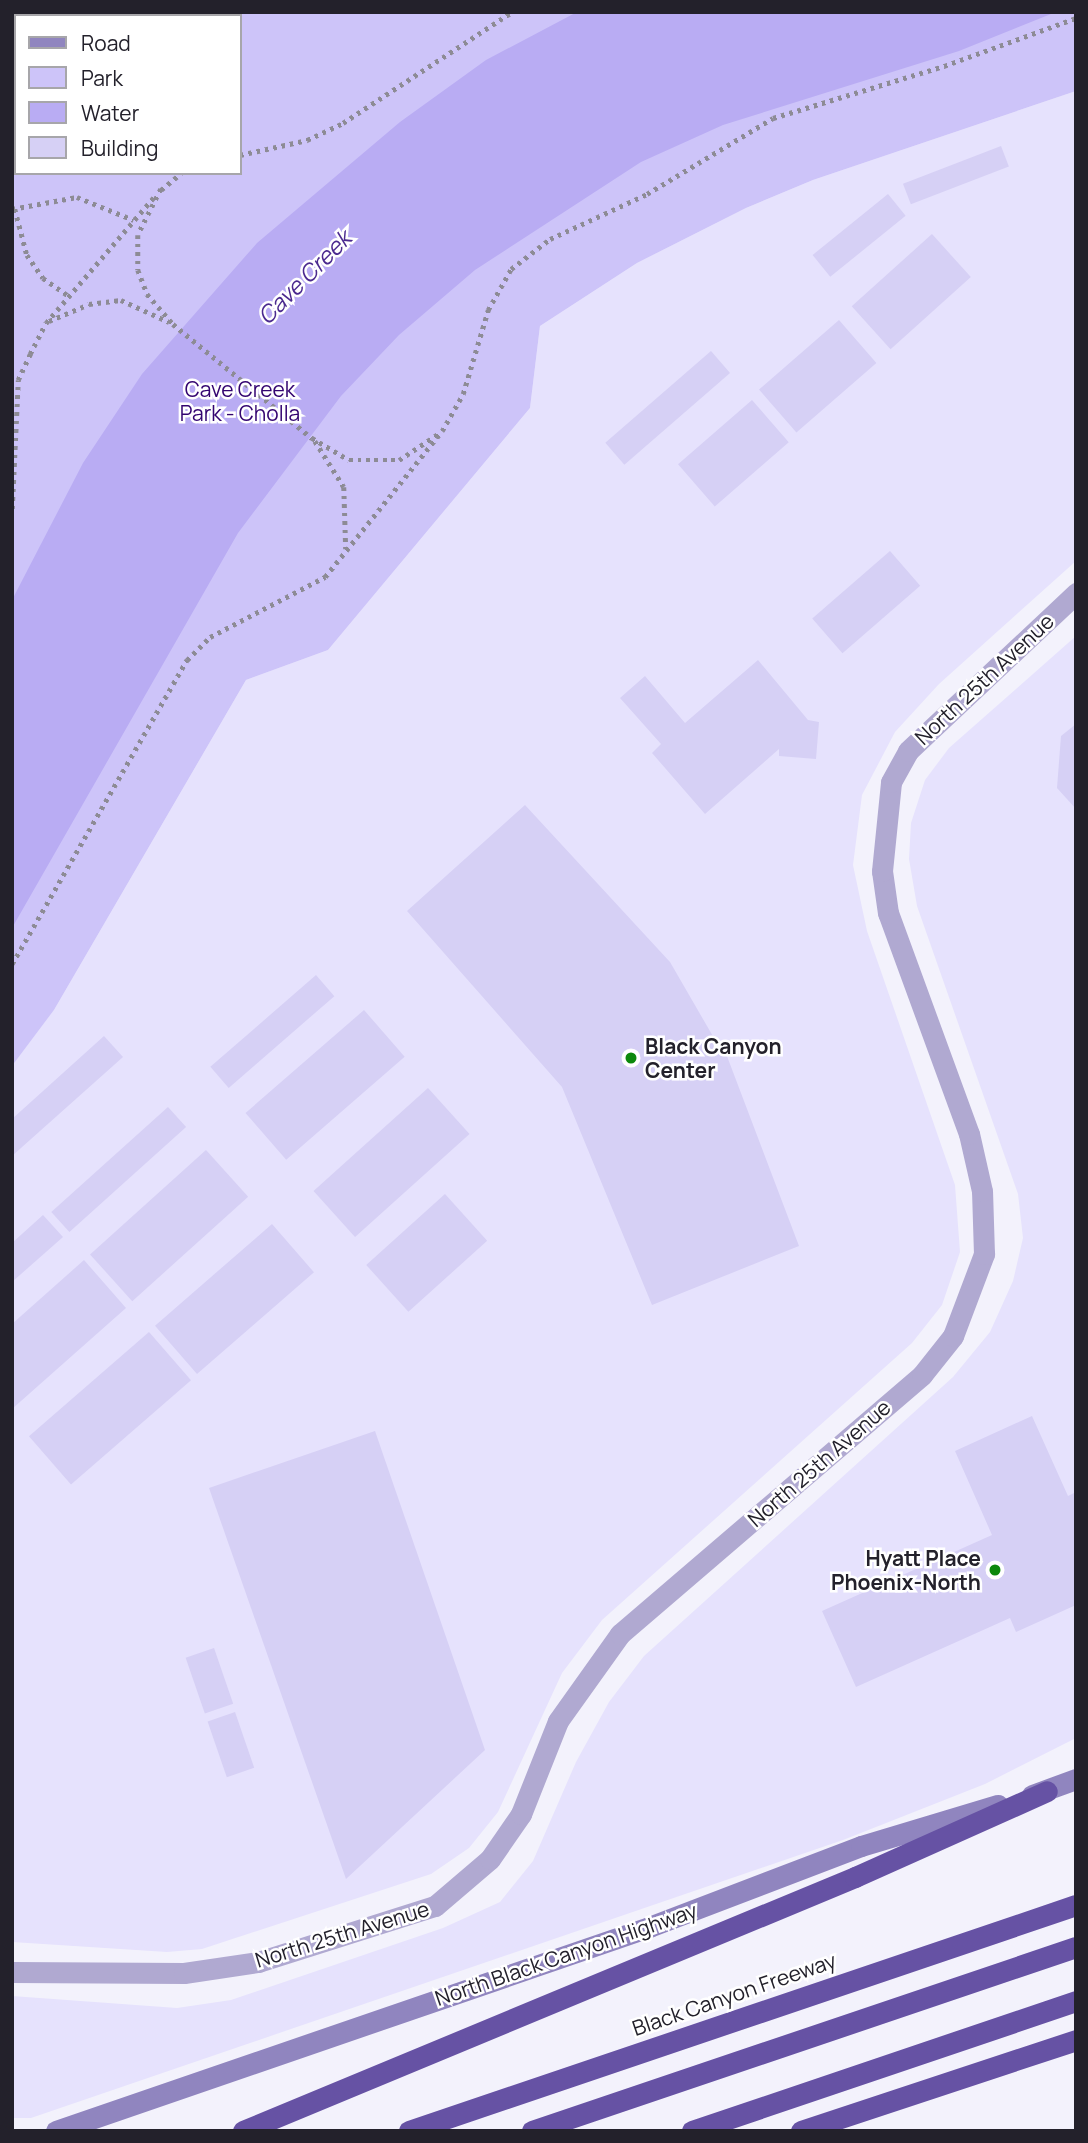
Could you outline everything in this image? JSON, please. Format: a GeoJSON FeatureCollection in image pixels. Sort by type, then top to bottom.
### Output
{"type":"FeatureCollection","features":[{"type":"Feature","properties":{"kind":"highway"},"geometry":{"type":"LineString","coordinates":[[243,2131],[855,1877],[1047,1791]]}},
{"type":"Feature","properties":{"kind":"highway","name":"Black Canyon Freeway"},"geometry":{"type":"LineString","coordinates":[[409,2131],[1076,1905]]}},
{"type":"Feature","properties":{"kind":"highway"},"geometry":{"type":"LineString","coordinates":[[532,2131],[1076,1947]]}},
{"type":"Feature","properties":{"kind":"highway"},"geometry":{"type":"LineString","coordinates":[[692,2131],[1076,2001]]}},
{"type":"Feature","properties":{"kind":"highway"},"geometry":{"type":"LineString","coordinates":[[801,2131],[1076,2040]]}},
{"type":"Feature","properties":{"kind":"main road","name":"North Black Canyon Highway"},"geometry":{"type":"LineString","coordinates":[[56,2131],[649,1927],[861,1846],[1047,1791],[1076,1779]]}},
{"type":"Feature","properties":{"kind":"street","name":"North 25th Avenue"},"geometry":{"type":"LineString","coordinates":[[12,1972],[184,1973],[245,1964],[435,1906],[490,1859],[522,1814],[558,1721],[620,1634],[922,1375],[953,1336],[984,1254],[982,1191],[969,1134],[888,913],[882,871],[891,782],[908,751],[1076,593]]}},
{"type":"Feature","properties":{"kind":"path"},"geometry":{"type":"LineString","coordinates":[[242,155],[307,140],[343,122],[512,12]]}},
{"type":"Feature","properties":{"kind":"path"},"geometry":{"type":"LineString","coordinates":[[12,964],[187,660],[220,631],[325,577],[442,431],[463,394],[488,310],[511,269],[533,250],[647,194],[773,118],[944,66],[1076,18]]}},
{"type":"Feature","properties":{"kind":"path"},"geometry":{"type":"LineString","coordinates":[[12,509],[18,380],[46,323],[161,189],[178,175]]}},
{"type":"Feature","properties":{"kind":"path"},"geometry":{"type":"LineString","coordinates":[[161,189],[138,235],[138,270],[147,293],[173,324],[312,438],[349,460],[399,460],[442,431]]}},
{"type":"Feature","properties":{"kind":"path"},"geometry":{"type":"LineString","coordinates":[[69,296],[43,278],[27,255],[14,209],[77,197],[134,220]]}},
{"type":"Feature","properties":{"kind":"path"},"geometry":{"type":"LineString","coordinates":[[46,323],[89,304],[121,300],[173,324]]}},
{"type":"Feature","properties":{"kind":"path"},"geometry":{"type":"LineString","coordinates":[[312,438],[332,461],[344,487],[346,552]]}},
{"type":"Feature","properties":{"kind":"shaded area"},"geometry":{"type":"Polygon","coordinates":[[[12,12],[213,12],[14,14],[12,80],[12,12]]]}},
{"type":"Feature","properties":{"kind":"shaded area"},"geometry":{"type":"Polygon","coordinates":[[[1076,91],[1076,561],[939,684],[895,732],[862,795],[853,865],[867,931],[955,1185],[960,1252],[942,1305],[912,1343],[602,1620],[562,1673],[498,1812],[469,1848],[431,1874],[202,1949],[167,1952],[12,1942],[12,1066],[54,1010],[246,680],[328,650],[530,408],[540,326],[637,263],[746,208],[813,180],[1076,91]]]}},
{"type":"Feature","properties":{"kind":"shaded area"},"geometry":{"type":"Polygon","coordinates":[[[1076,636],[1076,1738],[985,1784],[843,1840],[31,2118],[12,2118],[12,1996],[177,2008],[231,2000],[443,1928],[500,1902],[533,1861],[576,1762],[609,1702],[644,1656],[953,1377],[990,1332],[1013,1281],[1023,1238],[1018,1194],[917,906],[909,859],[911,823],[925,780],[949,748],[1076,636]]]}},
{"type":"Feature","properties":{"kind":"green space","name":"Cave Creek Park - Cholla"},"geometry":{"type":"Polygon","coordinates":[[[1076,12],[1076,91],[813,180],[746,208],[637,263],[540,326],[530,408],[328,650],[246,680],[54,1010],[12,1066],[12,80],[14,175],[242,175],[242,14],[208,14],[1076,12]]]}},
{"type":"Feature","properties":{"kind":"water","name":"Cave Creek"},"geometry":{"type":"Polygon","coordinates":[[[577,12],[1056,12],[959,51],[723,125],[641,162],[475,270],[399,335],[341,396],[238,533],[12,928],[12,600],[83,463],[142,374],[257,243],[400,122],[486,60],[577,12]]]}},
{"type":"Feature","properties":{"kind":"building"},"geometry":{"type":"Polygon","coordinates":[[[72,12],[141,12],[118,14],[72,12]]]}},
{"type":"Feature","properties":{"kind":"building"},"geometry":{"type":"Polygon","coordinates":[[[1001,146],[1009,167],[911,204],[903,184],[1001,146]]]}},
{"type":"Feature","properties":{"kind":"building"},"geometry":{"type":"Polygon","coordinates":[[[888,194],[906,216],[830,277],[813,255],[888,194]]]}},
{"type":"Feature","properties":{"kind":"building"},"geometry":{"type":"Polygon","coordinates":[[[932,234],[971,277],[891,349],[852,306],[932,234]]]}},
{"type":"Feature","properties":{"kind":"building"},"geometry":{"type":"Polygon","coordinates":[[[839,320],[876,363],[796,433],[759,390],[839,320]]]}},
{"type":"Feature","properties":{"kind":"building"},"geometry":{"type":"Polygon","coordinates":[[[711,351],[730,373],[624,465],[605,443],[711,351]]]}},
{"type":"Feature","properties":{"kind":"building"},"geometry":{"type":"Polygon","coordinates":[[[752,400],[789,442],[715,507],[678,464],[752,400]]]}},
{"type":"Feature","properties":{"kind":"building"},"geometry":{"type":"Polygon","coordinates":[[[890,551],[920,586],[842,653],[812,619],[890,551]]]}},
{"type":"Feature","properties":{"kind":"building"},"geometry":{"type":"Polygon","coordinates":[[[758,660],[808,720],[819,722],[816,759],[779,756],[779,749],[705,814],[652,753],[661,744],[620,698],[645,676],[685,723],[758,660]]]}},
{"type":"Feature","properties":{"kind":"building"},"geometry":{"type":"Polygon","coordinates":[[[1076,724],[1076,809],[1057,788],[1061,736],[1076,724]]]}},
{"type":"Feature","properties":{"kind":"building","name":"Black Canyon Center"},"geometry":{"type":"Polygon","coordinates":[[[525,805],[670,962],[718,1045],[722,1043],[799,1246],[652,1305],[562,1087],[407,911],[525,805]]]}},
{"type":"Feature","properties":{"kind":"building"},"geometry":{"type":"Polygon","coordinates":[[[316,975],[334,996],[229,1088],[210,1067],[316,975]]]}},
{"type":"Feature","properties":{"kind":"building"},"geometry":{"type":"Polygon","coordinates":[[[364,1010],[405,1057],[286,1160],[246,1113],[364,1010]]]}},
{"type":"Feature","properties":{"kind":"building"},"geometry":{"type":"Polygon","coordinates":[[[104,1036],[123,1057],[12,1156],[12,1119],[104,1036]]]}},
{"type":"Feature","properties":{"kind":"building"},"geometry":{"type":"Polygon","coordinates":[[[428,1088],[469,1134],[355,1237],[314,1191],[428,1088]]]}},
{"type":"Feature","properties":{"kind":"building"},"geometry":{"type":"Polygon","coordinates":[[[168,1107],[186,1127],[69,1232],[51,1212],[168,1107]]]}},
{"type":"Feature","properties":{"kind":"building"},"geometry":{"type":"Polygon","coordinates":[[[206,1150],[248,1197],[132,1301],[90,1254],[206,1150]]]}},
{"type":"Feature","properties":{"kind":"building"},"geometry":{"type":"Polygon","coordinates":[[[445,1194],[487,1241],[408,1312],[366,1265],[445,1194]]]}},
{"type":"Feature","properties":{"kind":"building"},"geometry":{"type":"Polygon","coordinates":[[[43,1215],[63,1237],[12,1282],[12,1243],[43,1215]]]}},
{"type":"Feature","properties":{"kind":"building"},"geometry":{"type":"Polygon","coordinates":[[[272,1224],[314,1272],[197,1374],[155,1326],[272,1224]]]}},
{"type":"Feature","properties":{"kind":"building"},"geometry":{"type":"Polygon","coordinates":[[[84,1260],[126,1308],[12,1409],[12,1324],[84,1260]]]}},
{"type":"Feature","properties":{"kind":"building"},"geometry":{"type":"Polygon","coordinates":[[[149,1332],[191,1380],[71,1485],[29,1436],[149,1332]]]}},
{"type":"Feature","properties":{"kind":"building","name":"Hyatt Place Phoenix-North"},"geometry":{"type":"Polygon","coordinates":[[[1032,1416],[1068,1496],[1076,1492],[1076,1605],[1016,1632],[1010,1618],[856,1687],[822,1611],[992,1535],[955,1451],[1032,1416]]]}},
{"type":"Feature","properties":{"kind":"building"},"geometry":{"type":"Polygon","coordinates":[[[375,1431],[485,1750],[346,1879],[209,1488],[375,1431]]]}},
{"type":"Feature","properties":{"kind":"building"},"geometry":{"type":"Polygon","coordinates":[[[214,1648],[233,1704],[205,1714],[186,1658],[214,1648]]]}},
{"type":"Feature","properties":{"kind":"building"},"geometry":{"type":"Polygon","coordinates":[[[235,1712],[254,1768],[227,1777],[208,1721],[235,1712]]]}},
{"type":"Feature","properties":{"kind":"place","name":"Black Canyon Center"},"geometry":{"type":"Point","coordinates":[631,1058]}},
{"type":"Feature","properties":{"kind":"place","name":"Hyatt Place Phoenix-North"},"geometry":{"type":"Point","coordinates":[995,1570]}}]}
